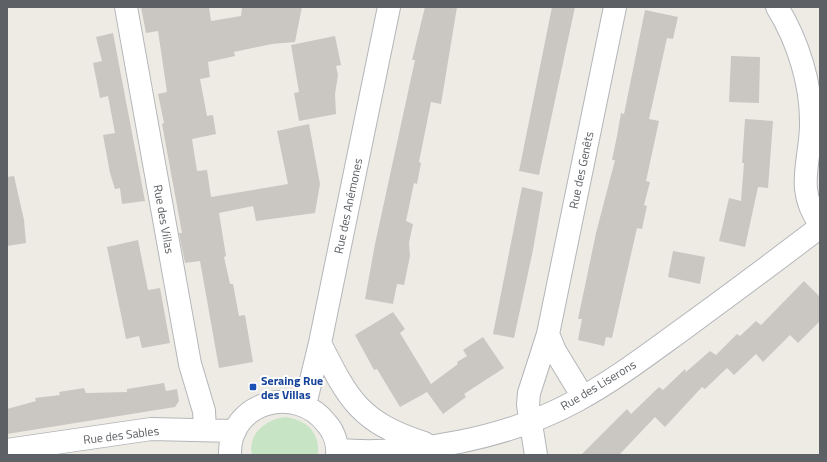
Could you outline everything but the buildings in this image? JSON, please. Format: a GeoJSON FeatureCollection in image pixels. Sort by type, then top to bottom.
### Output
{"type":"FeatureCollection","features":[{"type":"Feature","properties":{"kind":"street","name":"Rue des Villas"},"geometry":{"type":"LineString","coordinates":[[126,7],[190,364],[204,411],[205,430]]}},
{"type":"Feature","properties":{"kind":"street","name":"Rue des Anémones"},"geometry":{"type":"LineString","coordinates":[[305,405],[320,344],[390,7]]}},
{"type":"Feature","properties":{"kind":"street","name":"Rue des Genêts"},"geometry":{"type":"LineString","coordinates":[[536,455],[528,405],[529,393],[548,334],[615,7]]}},
{"type":"Feature","properties":{"kind":"street"},"geometry":{"type":"LineString","coordinates":[[777,7],[791,34],[803,69],[816,134],[805,173],[805,192],[811,209],[820,224]]}},
{"type":"Feature","properties":{"kind":"street","name":"Rue des Liserons"},"geometry":{"type":"LineString","coordinates":[[338,452],[430,446],[478,437],[530,422],[583,397],[630,368],[756,276],[820,227]]}},
{"type":"Feature","properties":{"kind":"street"},"geometry":{"type":"LineString","coordinates":[[548,334],[555,351],[583,397]]}},
{"type":"Feature","properties":{"kind":"street"},"geometry":{"type":"LineString","coordinates":[[320,344],[341,386],[362,411],[385,428],[430,446]]}},
{"type":"Feature","properties":{"kind":"street"},"geometry":{"type":"LineString","coordinates":[[230,455],[230,448],[235,431],[244,418],[257,407],[289,401],[305,405],[321,416],[332,431],[338,452]]}},
{"type":"Feature","properties":{"kind":"street","name":"Rue des Sables"},"geometry":{"type":"LineString","coordinates":[[7,450],[151,429],[235,431]]}},
{"type":"Feature","properties":{"kind":"green space"},"geometry":{"type":"Polygon","coordinates":[[[286,417],[300,421],[311,429],[317,440],[318,455],[252,455],[251,447],[253,440],[260,428],[279,418],[286,417]]]}},
{"type":"Feature","properties":{"kind":"place","name":"Seraing Rue des Villas"},"geometry":{"type":"Point","coordinates":[253,387]}}]}
